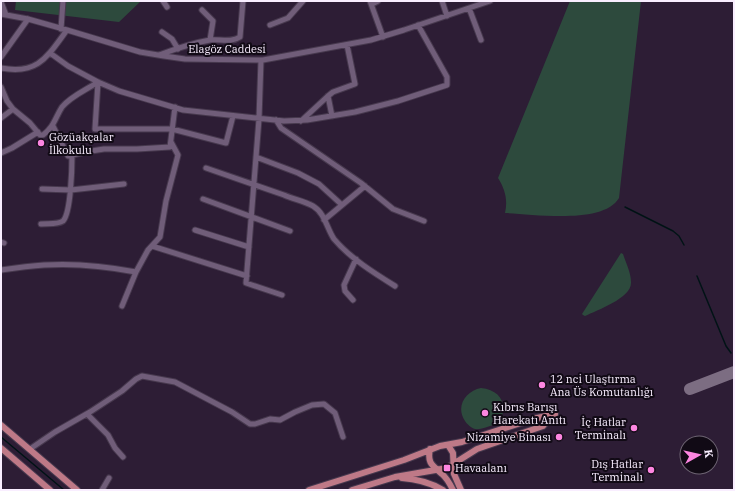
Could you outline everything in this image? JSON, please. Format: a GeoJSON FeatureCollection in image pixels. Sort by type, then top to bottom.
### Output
{"type":"FeatureCollection","features":[{"type":"Feature","properties":{"kind":"main road"},"geometry":{"type":"LineString","coordinates":[[308,490],[404,460],[430,449],[555,414]]}},
{"type":"Feature","properties":{"kind":"main road"},"geometry":{"type":"LineString","coordinates":[[352,490],[395,477],[447,468],[477,449],[543,426],[546,422],[547,416]]}},
{"type":"Feature","properties":{"kind":"main road"},"geometry":{"type":"LineString","coordinates":[[1,425],[77,490]]}},
{"type":"Feature","properties":{"kind":"main road"},"geometry":{"type":"LineString","coordinates":[[448,445],[453,453],[454,474],[461,490]]}},
{"type":"Feature","properties":{"kind":"main road"},"geometry":{"type":"LineString","coordinates":[[1,448],[50,490]]}},
{"type":"Feature","properties":{"kind":"main road"},"geometry":{"type":"LineString","coordinates":[[430,449],[430,461],[436,470],[450,483],[453,490]]}},
{"type":"Feature","properties":{"kind":"main road"},"geometry":{"type":"LineString","coordinates":[[395,477],[412,478],[443,490]]}},
{"type":"Feature","properties":{"kind":"street"},"geometry":{"type":"LineString","coordinates":[[1,68],[17,70],[28,68],[40,62],[50,53],[64,30],[62,1]]}},
{"type":"Feature","properties":{"kind":"street"},"geometry":{"type":"LineString","coordinates":[[163,1],[167,7]]}},
{"type":"Feature","properties":{"kind":"street"},"geometry":{"type":"LineString","coordinates":[[158,56],[210,40],[231,40],[240,37],[243,1]]}},
{"type":"Feature","properties":{"kind":"street"},"geometry":{"type":"LineString","coordinates":[[270,25],[288,18],[303,1]]}},
{"type":"Feature","properties":{"kind":"street"},"geometry":{"type":"LineString","coordinates":[[378,1],[371,2],[383,37]]}},
{"type":"Feature","properties":{"kind":"street"},"geometry":{"type":"LineString","coordinates":[[442,1],[447,16]]}},
{"type":"Feature","properties":{"kind":"street","name":"Elagöz Caddesi"},"geometry":{"type":"LineString","coordinates":[[4,14],[158,56],[185,59],[261,60],[383,37],[490,1]]}},
{"type":"Feature","properties":{"kind":"street"},"geometry":{"type":"LineString","coordinates":[[1,2],[4,14]]}},
{"type":"Feature","properties":{"kind":"street"},"geometry":{"type":"LineString","coordinates":[[469,8],[481,40]]}},
{"type":"Feature","properties":{"kind":"street"},"geometry":{"type":"LineString","coordinates":[[202,10],[213,21],[210,40]]}},
{"type":"Feature","properties":{"kind":"street"},"geometry":{"type":"LineString","coordinates":[[1,57],[28,20]]}},
{"type":"Feature","properties":{"kind":"street"},"geometry":{"type":"LineString","coordinates":[[50,53],[73,69],[98,82],[119,91],[176,108],[259,119],[302,121],[332,116],[398,101],[447,85],[447,77],[418,25]]}},
{"type":"Feature","properties":{"kind":"street"},"geometry":{"type":"LineString","coordinates":[[162,32],[172,39],[178,49]]}},
{"type":"Feature","properties":{"kind":"street"},"geometry":{"type":"LineString","coordinates":[[302,121],[333,92],[355,84],[347,44]]}},
{"type":"Feature","properties":{"kind":"street"},"geometry":{"type":"LineString","coordinates":[[261,60],[259,119],[246,283],[282,294]]}},
{"type":"Feature","properties":{"kind":"street"},"geometry":{"type":"LineString","coordinates":[[1,87],[7,101],[13,109],[30,123],[40,135],[43,135],[53,126],[59,113],[68,101],[98,82]]}},
{"type":"Feature","properties":{"kind":"street"},"geometry":{"type":"LineString","coordinates":[[98,82],[96,129],[172,130],[226,142],[233,116]]}},
{"type":"Feature","properties":{"kind":"street"},"geometry":{"type":"LineString","coordinates":[[328,96],[332,116]]}},
{"type":"Feature","properties":{"kind":"street"},"geometry":{"type":"LineString","coordinates":[[53,126],[68,156],[104,149],[170,147],[176,108]]}},
{"type":"Feature","properties":{"kind":"street"},"geometry":{"type":"LineString","coordinates":[[1,118],[13,109]]}},
{"type":"Feature","properties":{"kind":"street"},"geometry":{"type":"LineString","coordinates":[[276,120],[281,128],[365,186],[393,209],[424,221]]}},
{"type":"Feature","properties":{"kind":"street"},"geometry":{"type":"LineString","coordinates":[[1,153],[38,132]]}},
{"type":"Feature","properties":{"kind":"street"},"geometry":{"type":"LineString","coordinates":[[122,306],[136,272],[148,250],[160,237],[166,201],[178,155],[171,142]]}},
{"type":"Feature","properties":{"kind":"street"},"geometry":{"type":"LineString","coordinates":[[41,224],[57,223],[64,220],[66,216],[70,190],[72,155]]}},
{"type":"Feature","properties":{"kind":"street"},"geometry":{"type":"LineString","coordinates":[[256,157],[298,173],[319,184],[342,205]]}},
{"type":"Feature","properties":{"kind":"street"},"geometry":{"type":"LineString","coordinates":[[206,168],[314,206],[335,240],[374,273],[395,286]]}},
{"type":"Feature","properties":{"kind":"street"},"geometry":{"type":"LineString","coordinates":[[42,189],[70,190],[124,184]]}},
{"type":"Feature","properties":{"kind":"street"},"geometry":{"type":"LineString","coordinates":[[324,220],[365,186]]}},
{"type":"Feature","properties":{"kind":"street"},"geometry":{"type":"LineString","coordinates":[[203,199],[290,231]]}},
{"type":"Feature","properties":{"kind":"street"},"geometry":{"type":"LineString","coordinates":[[195,230],[249,247]]}},
{"type":"Feature","properties":{"kind":"street"},"geometry":{"type":"LineString","coordinates":[[152,246],[247,276]]}},
{"type":"Feature","properties":{"kind":"street"},"geometry":{"type":"LineString","coordinates":[[353,300],[345,291],[344,286],[356,259]]}},
{"type":"Feature","properties":{"kind":"street"},"geometry":{"type":"LineString","coordinates":[[1,270],[44,265],[89,265],[136,272]]}},
{"type":"Feature","properties":{"kind":"street"},"geometry":{"type":"LineString","coordinates":[[30,449],[122,391],[136,379],[147,376],[178,383],[232,412],[250,424],[255,424],[270,419],[280,420],[312,405],[324,404],[335,412],[343,437]]}},
{"type":"Feature","properties":{"kind":"street"},"geometry":{"type":"LineString","coordinates":[[87,414],[108,435],[112,444],[122,457]]}},
{"type":"Feature","properties":{"kind":"street"},"geometry":{"type":"LineString","coordinates":[[102,490],[109,478]]}},
{"type":"Feature","properties":{"kind":"green space"},"geometry":{"type":"Polygon","coordinates":[[[16,1],[141,1],[119,22],[15,10],[16,1]]]}},
{"type":"Feature","properties":{"kind":"green space"},"geometry":{"type":"Polygon","coordinates":[[[570,1],[641,1],[619,198],[611,206],[598,212],[583,215],[549,216],[505,213],[505,195],[498,178],[570,1]]]}},
{"type":"Feature","properties":{"kind":"green space"},"geometry":{"type":"Polygon","coordinates":[[[621,253],[623,254],[630,275],[630,288],[613,303],[585,316],[583,315],[582,314],[621,253]]]}},
{"type":"Feature","properties":{"kind":"green space"},"geometry":{"type":"Polygon","coordinates":[[[481,388],[488,389],[498,395],[503,405],[503,410],[499,423],[475,429],[469,426],[465,421],[461,410],[467,396],[471,392],[481,388]]]}},
{"type":"Feature","properties":{"kind":"waterway"},"geometry":{"type":"LineString","coordinates":[[625,207],[673,231],[679,236],[684,245]]}},
{"type":"Feature","properties":{"kind":"waterway"},"geometry":{"type":"LineString","coordinates":[[697,276],[726,346],[731,353]]}},
{"type":"Feature","properties":{"kind":"waterway"},"geometry":{"type":"LineString","coordinates":[[1,437],[64,490]]}},
{"type":"Feature","properties":{"kind":"taxiway"},"geometry":{"type":"LineString","coordinates":[[690,389],[734,372]]}},
{"type":"Feature","properties":{"kind":"place","name":"Gözüakçalar İlkokulu"},"geometry":{"type":"Point","coordinates":[41,143]}},
{"type":"Feature","properties":{"kind":"place","name":"12 nci Ulaştırma Ana Üs Komutanlığı"},"geometry":{"type":"Point","coordinates":[542,385]}},
{"type":"Feature","properties":{"kind":"place","name":"Kıbrıs Barışı Harekatı Anıtı"},"geometry":{"type":"Point","coordinates":[485,413]}},
{"type":"Feature","properties":{"kind":"place","name":"İç Hatlar Terminalı"},"geometry":{"type":"Point","coordinates":[634,428]}},
{"type":"Feature","properties":{"kind":"place","name":"Nizamiye Binası"},"geometry":{"type":"Point","coordinates":[559,437]}},
{"type":"Feature","properties":{"kind":"place","name":"Havaalanı"},"geometry":{"type":"Point","coordinates":[447,468]}},
{"type":"Feature","properties":{"kind":"place","name":"Dış Hatlar Terminalı"},"geometry":{"type":"Point","coordinates":[651,470]}}]}
